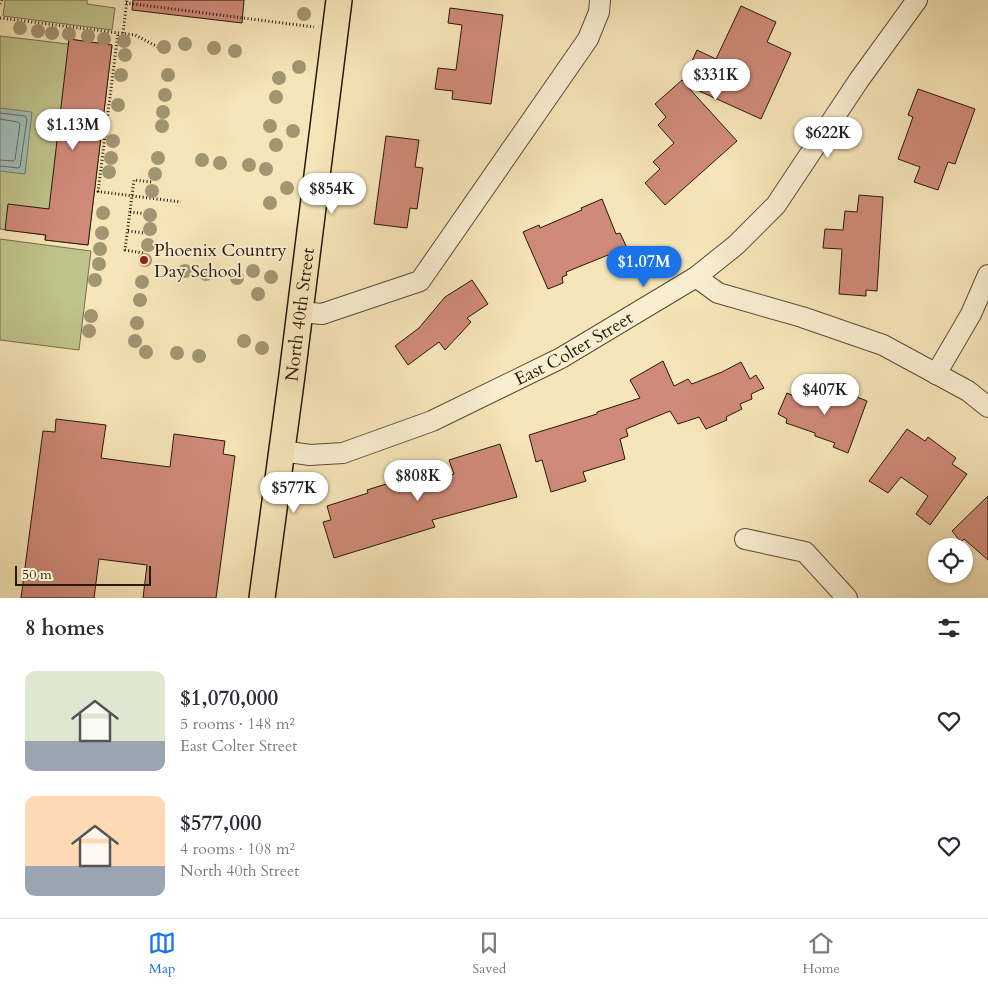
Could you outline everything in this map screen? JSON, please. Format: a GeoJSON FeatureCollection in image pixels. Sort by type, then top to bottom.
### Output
{"type":"FeatureCollection","features":[{"type":"Feature","properties":{"kind":"main road","name":"North 40th Street"},"geometry":{"type":"LineString","coordinates":[[262,598],[339,0]]}},
{"type":"Feature","properties":{"kind":"street"},"geometry":{"type":"LineString","coordinates":[[300,312],[322,314],[420,281],[588,39],[599,12],[600,0]]}},
{"type":"Feature","properties":{"kind":"street","name":"East Colter Street"},"geometry":{"type":"LineString","coordinates":[[282,451],[310,455],[344,453],[432,421],[561,358],[696,277],[736,245],[776,205],[859,80],[916,0]]}},
{"type":"Feature","properties":{"kind":"street"},"geometry":{"type":"LineString","coordinates":[[936,374],[972,314],[988,275]]}},
{"type":"Feature","properties":{"kind":"street"},"geometry":{"type":"LineString","coordinates":[[696,277],[718,293],[802,317],[883,345],[968,391],[988,407]]}},
{"type":"Feature","properties":{"kind":"street"},"geometry":{"type":"LineString","coordinates":[[745,539],[805,552],[847,598]]}},
{"type":"Feature","properties":{"kind":"path"},"geometry":{"type":"LineString","coordinates":[[0,4],[2,0]]}},
{"type":"Feature","properties":{"kind":"path"},"geometry":{"type":"LineString","coordinates":[[123,33],[127,2],[317,28]]}},
{"type":"Feature","properties":{"kind":"path"},"geometry":{"type":"LineString","coordinates":[[0,18],[135,35],[158,47]]}},
{"type":"Feature","properties":{"kind":"path"},"geometry":{"type":"LineString","coordinates":[[118,33],[96,192],[181,202]]}},
{"type":"Feature","properties":{"kind":"path"},"geometry":{"type":"LineString","coordinates":[[143,252],[125,250],[134,180],[152,182]]}},
{"type":"Feature","properties":{"kind":"path"},"geometry":{"type":"LineString","coordinates":[[130,212],[148,214]]}},
{"type":"Feature","properties":{"kind":"path"},"geometry":{"type":"LineString","coordinates":[[128,231],[145,233]]}},
{"type":"Feature","properties":{"kind":"green space"},"geometry":{"type":"Polygon","coordinates":[[[5,0],[87,0],[87,4],[115,8],[112,30],[3,16],[5,0]]]}},
{"type":"Feature","properties":{"kind":"green space"},"geometry":{"type":"Polygon","coordinates":[[[0,36],[68,44],[69,39],[112,45],[88,245],[45,240],[45,235],[0,229],[0,36]]]}},
{"type":"Feature","properties":{"kind":"green space"},"geometry":{"type":"Polygon","coordinates":[[[0,239],[91,251],[79,350],[0,340],[0,239]]]}},
{"type":"Feature","properties":{"kind":"water"},"geometry":{"type":"Polygon","coordinates":[[[0,108],[32,112],[25,174],[0,171],[0,108]]]}},
{"type":"Feature","properties":{"kind":"building"},"geometry":{"type":"Polygon","coordinates":[[[133,0],[244,0],[242,23],[132,10],[133,0]]]}},
{"type":"Feature","properties":{"kind":"building"},"geometry":{"type":"Polygon","coordinates":[[[741,6],[776,22],[767,42],[791,53],[761,119],[686,85],[737,141],[665,205],[645,183],[660,169],[653,162],[674,143],[658,125],[666,117],[655,104],[683,81],[697,50],[716,59],[741,6]]]}},
{"type":"Feature","properties":{"kind":"building"},"geometry":{"type":"Polygon","coordinates":[[[450,8],[503,15],[491,104],[452,99],[453,91],[435,89],[438,68],[456,70],[462,25],[448,23],[450,8]]]}},
{"type":"Feature","properties":{"kind":"building"},"geometry":{"type":"Polygon","coordinates":[[[69,39],[112,45],[88,245],[45,240],[46,235],[5,230],[8,204],[49,209],[69,39]]]}},
{"type":"Feature","properties":{"kind":"building"},"geometry":{"type":"Polygon","coordinates":[[[918,89],[975,109],[955,164],[948,162],[938,190],[914,182],[920,167],[898,159],[913,117],[908,115],[918,89]]]}},
{"type":"Feature","properties":{"kind":"building"},"geometry":{"type":"Polygon","coordinates":[[[386,136],[419,140],[415,167],[423,168],[417,209],[410,208],[407,228],[374,224],[386,136]]]}},
{"type":"Feature","properties":{"kind":"building"},"geometry":{"type":"Polygon","coordinates":[[[859,195],[883,197],[877,291],[866,290],[866,296],[839,294],[842,249],[823,248],[825,229],[843,230],[845,211],[857,212],[859,195]]]}},
{"type":"Feature","properties":{"kind":"building"},"geometry":{"type":"Polygon","coordinates":[[[602,199],[616,234],[620,233],[628,250],[610,258],[608,255],[566,272],[567,275],[562,277],[563,283],[548,289],[523,232],[539,225],[540,228],[602,199]]]}},
{"type":"Feature","properties":{"kind":"building"},"geometry":{"type":"Polygon","coordinates":[[[472,280],[488,304],[467,318],[471,322],[445,350],[439,342],[408,365],[395,346],[419,328],[445,297],[472,280]]]}},
{"type":"Feature","properties":{"kind":"building"},"geometry":{"type":"Polygon","coordinates":[[[663,361],[674,386],[688,379],[692,384],[741,362],[750,379],[756,375],[764,388],[751,394],[752,399],[740,404],[742,409],[726,417],[727,420],[706,429],[699,417],[678,424],[670,411],[626,429],[628,436],[620,439],[625,459],[583,472],[586,481],[551,492],[542,460],[536,462],[529,435],[597,414],[597,412],[640,398],[630,380],[663,361]]]}},
{"type":"Feature","properties":{"kind":"building"},"geometry":{"type":"Polygon","coordinates":[[[800,387],[845,398],[847,393],[867,401],[848,453],[833,447],[835,443],[815,436],[815,433],[786,423],[787,419],[778,414],[787,393],[796,397],[800,387]]]}},
{"type":"Feature","properties":{"kind":"building"},"geometry":{"type":"Polygon","coordinates":[[[56,419],[106,425],[101,458],[130,462],[170,467],[174,434],[225,441],[223,454],[235,456],[216,598],[143,598],[147,565],[99,559],[94,598],[21,598],[43,431],[55,432],[56,419]]]}},
{"type":"Feature","properties":{"kind":"building"},"geometry":{"type":"Polygon","coordinates":[[[907,429],[925,441],[928,437],[956,458],[952,464],[967,474],[930,525],[916,514],[928,496],[901,477],[888,493],[869,481],[907,429]]]}},
{"type":"Feature","properties":{"kind":"building"},"geometry":{"type":"Polygon","coordinates":[[[500,444],[517,497],[432,520],[435,527],[334,558],[323,522],[331,520],[327,506],[368,493],[367,490],[418,474],[421,484],[454,474],[449,460],[500,444]]]}},
{"type":"Feature","properties":{"kind":"building"},"geometry":{"type":"Polygon","coordinates":[[[988,496],[988,560],[973,547],[973,538],[958,538],[952,531],[988,496]]]}},
{"type":"Feature","properties":{"kind":"place","name":"Phoenix Country Day School"},"geometry":{"type":"Point","coordinates":[144,260]}}]}
